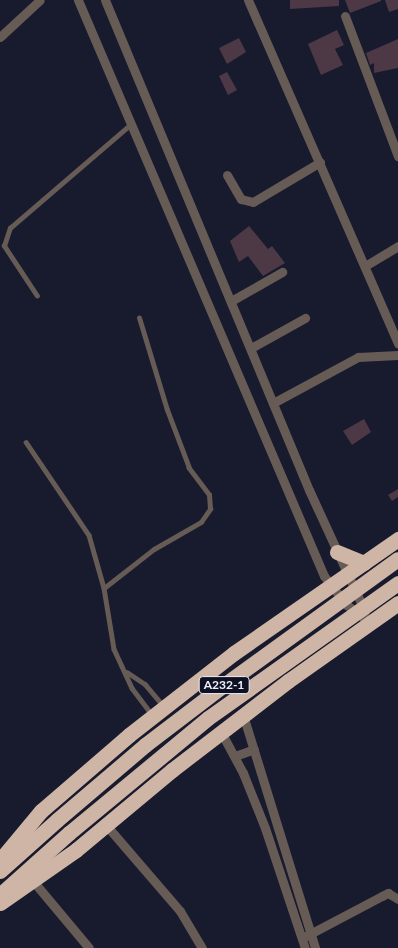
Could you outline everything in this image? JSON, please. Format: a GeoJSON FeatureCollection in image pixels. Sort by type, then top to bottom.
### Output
{"type":"FeatureCollection","features":[{"type":"Feature","properties":{"kind":"highway"},"geometry":{"type":"LineString","coordinates":[[0,860],[41,811],[159,711],[234,653],[398,539]]}},
{"type":"Feature","properties":{"kind":"highway"},"geometry":{"type":"LineString","coordinates":[[337,552],[364,563]]}},
{"type":"Feature","properties":{"kind":"highway","name":"A232-1"},"geometry":{"type":"LineString","coordinates":[[0,871],[145,745],[221,687],[398,559]]}},
{"type":"Feature","properties":{"kind":"highway","name":"A232-1"},"geometry":{"type":"LineString","coordinates":[[0,895],[69,833],[208,718],[398,583]]}},
{"type":"Feature","properties":{"kind":"highway"},"geometry":{"type":"LineString","coordinates":[[0,903],[33,881],[243,715],[398,603]]}},
{"type":"Feature","properties":{"kind":"street"},"geometry":{"type":"LineString","coordinates":[[0,37],[40,0]]}},
{"type":"Feature","properties":{"kind":"street"},"geometry":{"type":"LineString","coordinates":[[78,0],[330,587],[347,605],[371,623]]}},
{"type":"Feature","properties":{"kind":"street"},"geometry":{"type":"LineString","coordinates":[[105,0],[346,576],[371,623]]}},
{"type":"Feature","properties":{"kind":"street"},"geometry":{"type":"LineString","coordinates":[[248,0],[398,344]]}},
{"type":"Feature","properties":{"kind":"street"},"geometry":{"type":"LineString","coordinates":[[345,16],[398,156]]}},
{"type":"Feature","properties":{"kind":"street"},"geometry":{"type":"LineString","coordinates":[[227,175],[241,199],[254,202],[320,162]]}},
{"type":"Feature","properties":{"kind":"street"},"geometry":{"type":"LineString","coordinates":[[365,266],[398,246]]}},
{"type":"Feature","properties":{"kind":"street"},"geometry":{"type":"LineString","coordinates":[[231,301],[282,272]]}},
{"type":"Feature","properties":{"kind":"street"},"geometry":{"type":"LineString","coordinates":[[251,348],[305,318]]}},
{"type":"Feature","properties":{"kind":"street"},"geometry":{"type":"LineString","coordinates":[[273,402],[358,357],[398,355]]}},
{"type":"Feature","properties":{"kind":"street"},"geometry":{"type":"LineString","coordinates":[[243,715],[315,948]]}},
{"type":"Feature","properties":{"kind":"street"},"geometry":{"type":"LineString","coordinates":[[221,732],[235,756],[247,783],[305,948]]}},
{"type":"Feature","properties":{"kind":"street"},"geometry":{"type":"LineString","coordinates":[[235,756],[254,749]]}},
{"type":"Feature","properties":{"kind":"street"},"geometry":{"type":"LineString","coordinates":[[247,783],[263,777]]}},
{"type":"Feature","properties":{"kind":"street"},"geometry":{"type":"LineString","coordinates":[[106,824],[180,911],[202,948]]}},
{"type":"Feature","properties":{"kind":"street"},"geometry":{"type":"LineString","coordinates":[[33,881],[90,948]]}},
{"type":"Feature","properties":{"kind":"street"},"geometry":{"type":"LineString","coordinates":[[302,938],[388,893],[398,899]]}},
{"type":"Feature","properties":{"kind":"lane"},"geometry":{"type":"LineString","coordinates":[[37,296],[4,246],[10,228],[131,124]]}},
{"type":"Feature","properties":{"kind":"lane"},"geometry":{"type":"LineString","coordinates":[[104,588],[154,549],[201,522],[210,510],[209,495],[189,468],[182,451],[138,318]]}},
{"type":"Feature","properties":{"kind":"lane"},"geometry":{"type":"LineString","coordinates":[[26,442],[89,535],[104,588],[114,649],[127,672],[132,688],[159,711]]}},
{"type":"Feature","properties":{"kind":"lane"},"geometry":{"type":"LineString","coordinates":[[127,672],[145,684],[159,711]]}},
{"type":"Feature","properties":{"kind":"building"},"geometry":{"type":"Polygon","coordinates":[[[290,0],[339,0],[339,6],[290,9],[290,0]]]}},
{"type":"Feature","properties":{"kind":"building"},"geometry":{"type":"Polygon","coordinates":[[[345,0],[381,0],[381,1],[350,13],[345,0]]]}},
{"type":"Feature","properties":{"kind":"building"},"geometry":{"type":"Polygon","coordinates":[[[385,0],[398,0],[398,9],[389,12],[385,0]]]}},
{"type":"Feature","properties":{"kind":"building"},"geometry":{"type":"Polygon","coordinates":[[[337,30],[344,45],[335,49],[343,65],[321,75],[308,44],[337,30]]]}},
{"type":"Feature","properties":{"kind":"building"},"geometry":{"type":"Polygon","coordinates":[[[239,38],[246,52],[227,64],[219,48],[239,38]]]}},
{"type":"Feature","properties":{"kind":"building"},"geometry":{"type":"Polygon","coordinates":[[[398,39],[398,68],[374,73],[374,63],[370,65],[366,53],[398,39]]]}},
{"type":"Feature","properties":{"kind":"building"},"geometry":{"type":"Polygon","coordinates":[[[227,72],[237,90],[228,95],[219,76],[227,72]]]}},
{"type":"Feature","properties":{"kind":"building"},"geometry":{"type":"Polygon","coordinates":[[[249,226],[268,249],[272,246],[285,263],[263,276],[248,256],[239,262],[230,241],[249,226]]]}},
{"type":"Feature","properties":{"kind":"building"},"geometry":{"type":"Polygon","coordinates":[[[364,419],[371,432],[352,445],[343,431],[364,419]]]}},
{"type":"Feature","properties":{"kind":"building"},"geometry":{"type":"Polygon","coordinates":[[[398,489],[398,497],[392,501],[388,495],[398,489]]]}}]}
